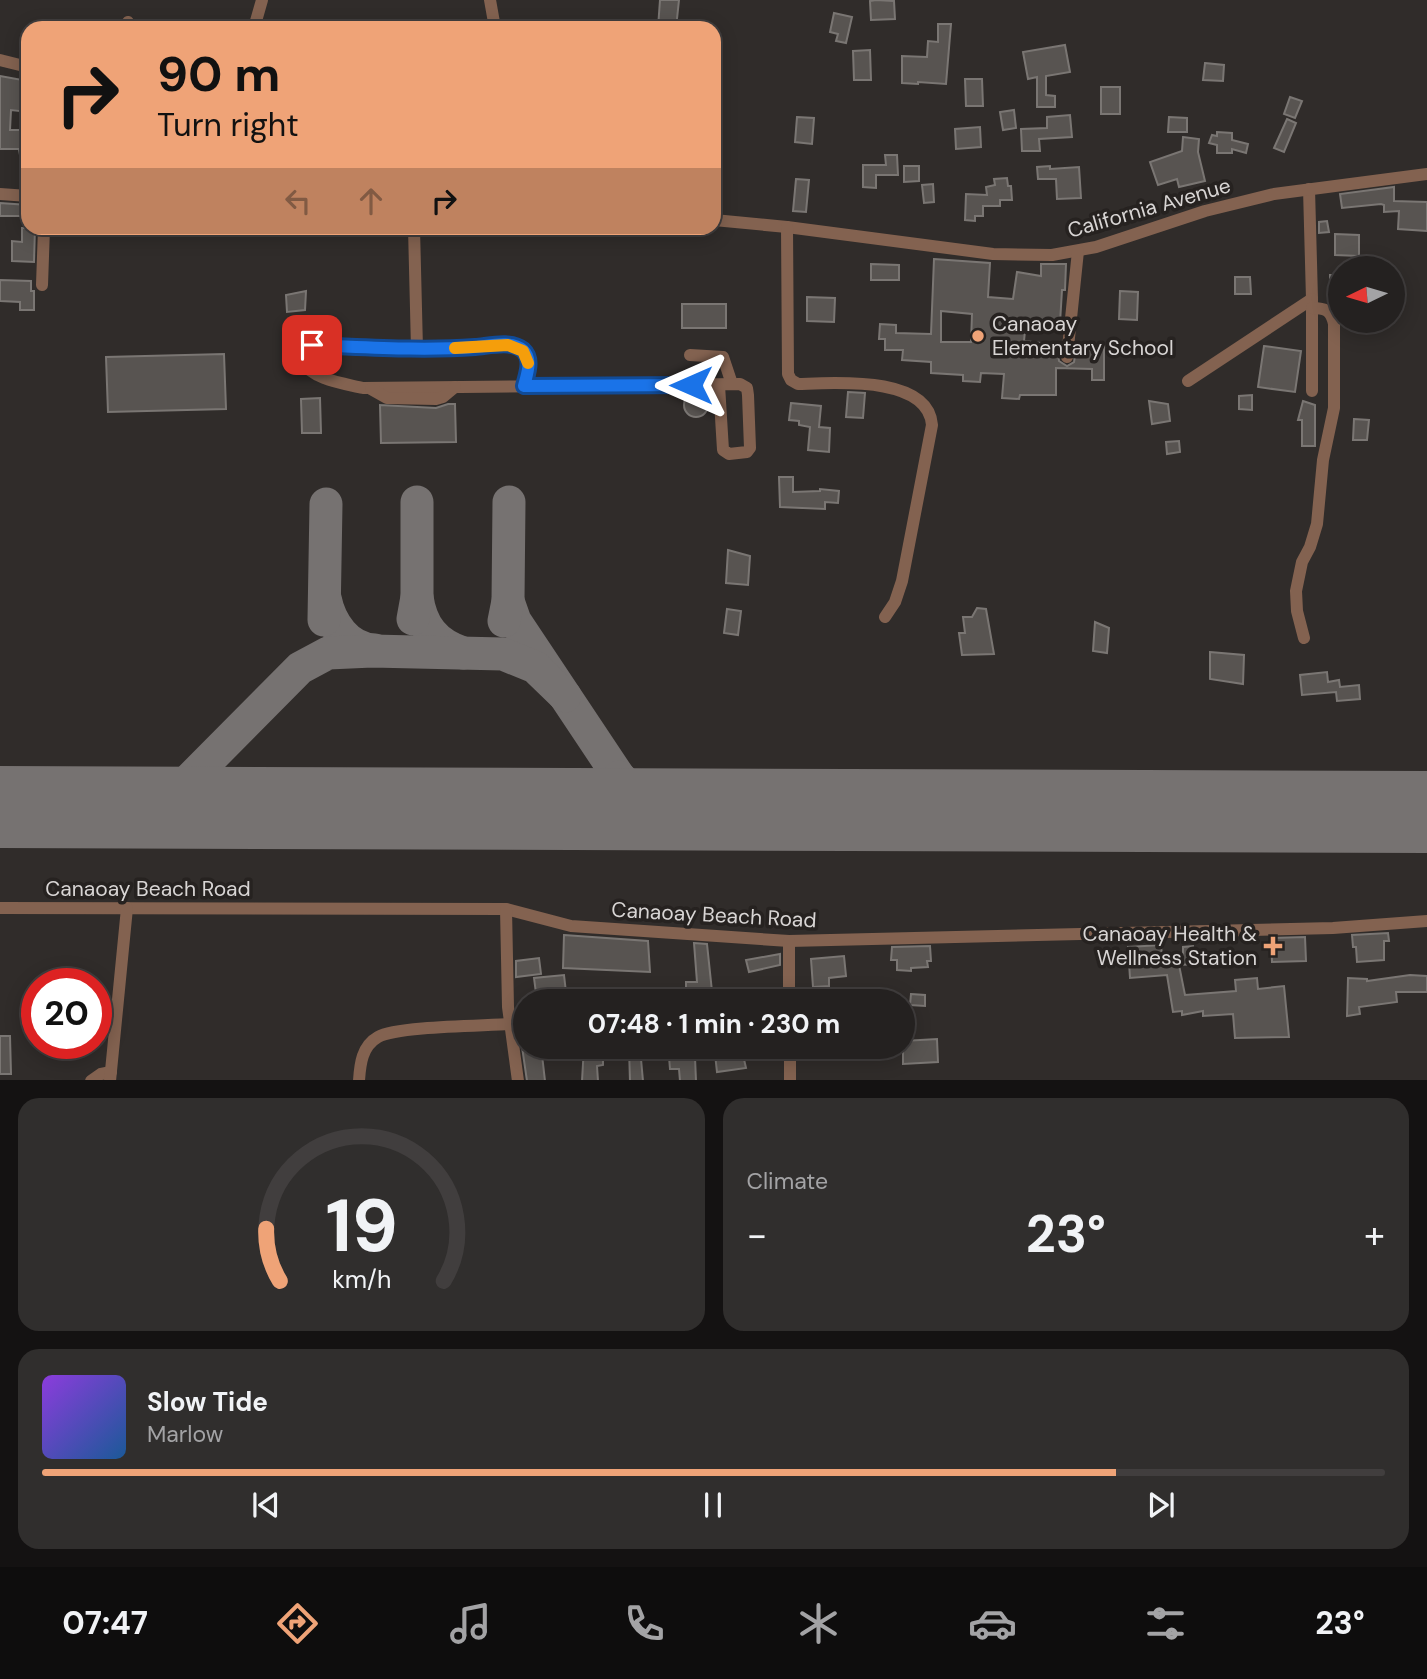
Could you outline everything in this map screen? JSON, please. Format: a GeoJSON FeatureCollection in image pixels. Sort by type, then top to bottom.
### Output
{"type":"FeatureCollection","features":[{"type":"Feature","properties":{"kind":"street"},"geometry":{"type":"LineString","coordinates":[[256,21],[262,0]]}},
{"type":"Feature","properties":{"kind":"street"},"geometry":{"type":"LineString","coordinates":[[490,0],[494,21]]}},
{"type":"Feature","properties":{"kind":"street"},"geometry":{"type":"LineString","coordinates":[[0,60],[21,65]]}},
{"type":"Feature","properties":{"kind":"street","name":"California Avenue"},"geometry":{"type":"LineString","coordinates":[[721,221],[993,254],[1052,255],[1078,251],[1240,202],[1427,174]]}},
{"type":"Feature","properties":{"kind":"street"},"geometry":{"type":"LineString","coordinates":[[1309,190],[1311,391]]}},
{"type":"Feature","properties":{"kind":"street"},"geometry":{"type":"LineString","coordinates":[[0,194],[21,196]]}},
{"type":"Feature","properties":{"kind":"street"},"geometry":{"type":"LineString","coordinates":[[787,227],[788,374],[791,380],[798,384],[877,384],[915,398],[927,407],[932,416],[902,581],[895,602],[885,617]]}},
{"type":"Feature","properties":{"kind":"street"},"geometry":{"type":"LineString","coordinates":[[42,285],[44,235]]}},
{"type":"Feature","properties":{"kind":"street"},"geometry":{"type":"LineString","coordinates":[[414,235],[416,349]]}},
{"type":"Feature","properties":{"kind":"street"},"geometry":{"type":"LineString","coordinates":[[1067,356],[1078,251]]}},
{"type":"Feature","properties":{"kind":"street"},"geometry":{"type":"LineString","coordinates":[[1188,381],[1312,304]]}},
{"type":"Feature","properties":{"kind":"street"},"geometry":{"type":"LineString","coordinates":[[1304,638],[1297,611],[1296,591],[1302,562],[1317,524],[1323,460],[1334,408],[1334,324],[1328,311],[1312,304]]}},
{"type":"Feature","properties":{"kind":"street"},"geometry":{"type":"LineString","coordinates":[[524,386],[528,357],[516,346],[416,349],[312,345],[301,352],[301,361],[312,372],[334,381],[370,388],[524,386],[725,384],[740,384],[747,388],[750,448],[747,452],[729,454],[723,450],[725,384],[723,357],[690,355]]}},
{"type":"Feature","properties":{"kind":"street","name":"Canaoay Beach Road"},"geometry":{"type":"LineString","coordinates":[[0,908],[506,909],[570,926],[789,941],[1333,928],[1427,920]]}},
{"type":"Feature","properties":{"kind":"street"},"geometry":{"type":"LineString","coordinates":[[91,1080],[101,1074],[111,1076],[127,908]]}},
{"type":"Feature","properties":{"kind":"street"},"geometry":{"type":"LineString","coordinates":[[506,909],[508,999],[518,1080]]}},
{"type":"Feature","properties":{"kind":"street"},"geometry":{"type":"LineString","coordinates":[[789,941],[789,989]]}},
{"type":"Feature","properties":{"kind":"street"},"geometry":{"type":"LineString","coordinates":[[359,1080],[360,1062],[364,1052],[379,1036],[398,1031],[511,1024]]}},
{"type":"Feature","properties":{"kind":"street"},"geometry":{"type":"LineString","coordinates":[[790,1059],[790,1080]]}},
{"type":"Feature","properties":{"kind":"building"},"geometry":{"type":"Polygon","coordinates":[[[660,0],[679,0],[677,21],[658,21],[660,0]]]}},
{"type":"Feature","properties":{"kind":"building"},"geometry":{"type":"Polygon","coordinates":[[[870,1],[894,1],[895,19],[871,20],[870,1]]]}},
{"type":"Feature","properties":{"kind":"building"},"geometry":{"type":"Polygon","coordinates":[[[834,13],[852,17],[846,43],[836,41],[838,34],[830,32],[834,13]]]}},
{"type":"Feature","properties":{"kind":"building"},"geometry":{"type":"Polygon","coordinates":[[[938,24],[951,24],[946,84],[902,83],[902,56],[927,57],[928,41],[938,42],[938,24]]]}},
{"type":"Feature","properties":{"kind":"building"},"geometry":{"type":"Polygon","coordinates":[[[1065,45],[1070,72],[1046,76],[1046,95],[1055,96],[1055,107],[1037,107],[1037,77],[1028,79],[1023,52],[1065,45]]]}},
{"type":"Feature","properties":{"kind":"building"},"geometry":{"type":"Polygon","coordinates":[[[870,50],[871,80],[854,80],[853,51],[870,50]]]}},
{"type":"Feature","properties":{"kind":"building"},"geometry":{"type":"Polygon","coordinates":[[[1205,63],[1224,65],[1223,81],[1203,80],[1205,63]]]}},
{"type":"Feature","properties":{"kind":"building"},"geometry":{"type":"Polygon","coordinates":[[[0,76],[21,80],[21,111],[11,110],[10,130],[21,130],[21,161],[19,149],[0,149],[0,76]]]}},
{"type":"Feature","properties":{"kind":"building"},"geometry":{"type":"Polygon","coordinates":[[[965,79],[982,79],[983,106],[966,106],[965,79]]]}},
{"type":"Feature","properties":{"kind":"building"},"geometry":{"type":"Polygon","coordinates":[[[1101,87],[1120,87],[1120,114],[1101,114],[1101,87]]]}},
{"type":"Feature","properties":{"kind":"building"},"geometry":{"type":"Polygon","coordinates":[[[1290,97],[1302,101],[1295,118],[1284,114],[1290,97]]]}},
{"type":"Feature","properties":{"kind":"building"},"geometry":{"type":"Polygon","coordinates":[[[1014,110],[1016,128],[1003,130],[1000,112],[1014,110]]]}},
{"type":"Feature","properties":{"kind":"building"},"geometry":{"type":"Polygon","coordinates":[[[1070,115],[1072,137],[1039,139],[1040,151],[1022,151],[1021,129],[1047,128],[1047,117],[1070,115]]]}},
{"type":"Feature","properties":{"kind":"building"},"geometry":{"type":"Polygon","coordinates":[[[797,117],[814,118],[812,144],[795,142],[797,117]]]}},
{"type":"Feature","properties":{"kind":"building"},"geometry":{"type":"Polygon","coordinates":[[[1169,117],[1187,118],[1187,132],[1168,132],[1169,117]]]}},
{"type":"Feature","properties":{"kind":"building"},"geometry":{"type":"Polygon","coordinates":[[[1287,119],[1296,123],[1284,152],[1274,148],[1287,119]]]}},
{"type":"Feature","properties":{"kind":"building"},"geometry":{"type":"Polygon","coordinates":[[[980,127],[981,147],[956,149],[955,129],[980,127]]]}},
{"type":"Feature","properties":{"kind":"building"},"geometry":{"type":"Polygon","coordinates":[[[1217,132],[1232,133],[1232,140],[1248,144],[1246,153],[1232,149],[1232,153],[1217,153],[1217,145],[1209,143],[1212,135],[1217,136],[1217,132]]]}},
{"type":"Feature","properties":{"kind":"building"},"geometry":{"type":"Polygon","coordinates":[[[1183,137],[1199,139],[1198,152],[1205,181],[1179,187],[1177,179],[1158,185],[1150,162],[1182,151],[1183,137]]]}},
{"type":"Feature","properties":{"kind":"building"},"geometry":{"type":"Polygon","coordinates":[[[885,155],[897,155],[898,175],[876,175],[876,188],[863,187],[863,165],[886,165],[885,155]]]}},
{"type":"Feature","properties":{"kind":"building"},"geometry":{"type":"Polygon","coordinates":[[[904,166],[919,166],[919,181],[904,182],[904,166]]]}},
{"type":"Feature","properties":{"kind":"building"},"geometry":{"type":"Polygon","coordinates":[[[1050,166],[1050,169],[1079,167],[1081,198],[1057,199],[1056,179],[1038,179],[1037,167],[1050,166]]]}},
{"type":"Feature","properties":{"kind":"building"},"geometry":{"type":"Polygon","coordinates":[[[1007,178],[1008,186],[1011,186],[1012,200],[1000,200],[1000,206],[983,206],[983,216],[975,216],[975,221],[965,220],[966,194],[987,195],[986,187],[995,185],[994,179],[1007,178]]]}},
{"type":"Feature","properties":{"kind":"building"},"geometry":{"type":"Polygon","coordinates":[[[796,179],[809,180],[806,212],[793,211],[796,179]]]}},
{"type":"Feature","properties":{"kind":"building"},"geometry":{"type":"Polygon","coordinates":[[[933,184],[934,202],[924,203],[922,185],[933,184]]]}},
{"type":"Feature","properties":{"kind":"building"},"geometry":{"type":"Polygon","coordinates":[[[1394,187],[1394,201],[1427,202],[1427,231],[1398,229],[1399,211],[1384,212],[1384,205],[1381,204],[1342,208],[1340,194],[1394,187]]]}},
{"type":"Feature","properties":{"kind":"building"},"geometry":{"type":"Polygon","coordinates":[[[0,203],[21,204],[21,216],[0,216],[0,203]]]}},
{"type":"Feature","properties":{"kind":"building"},"geometry":{"type":"Polygon","coordinates":[[[1327,221],[1329,232],[1319,233],[1319,222],[1327,221]]]}},
{"type":"Feature","properties":{"kind":"building"},"geometry":{"type":"Polygon","coordinates":[[[1335,234],[1359,235],[1359,256],[1335,255],[1335,234]]]}},
{"type":"Feature","properties":{"kind":"building"},"geometry":{"type":"Polygon","coordinates":[[[22,235],[35,235],[34,262],[12,261],[12,241],[22,242],[22,235]]]}},
{"type":"Feature","properties":{"kind":"building","name":"Canaoay Elementary School"},"geometry":{"type":"Polygon","coordinates":[[[934,259],[990,263],[988,297],[1013,299],[1017,272],[1041,276],[1041,264],[1066,264],[1060,323],[1026,321],[1024,341],[1057,345],[1059,361],[1067,366],[1074,362],[1076,350],[1093,351],[1093,345],[1104,345],[1104,380],[1092,380],[1092,369],[1056,368],[1056,395],[1002,398],[1004,374],[981,373],[980,382],[963,381],[963,375],[931,373],[931,362],[902,360],[903,350],[885,350],[885,339],[879,339],[880,324],[896,325],[896,333],[931,334],[934,259]],[[941,311],[941,342],[971,342],[972,314],[941,311]]]}},
{"type":"Feature","properties":{"kind":"building"},"geometry":{"type":"Polygon","coordinates":[[[871,264],[899,265],[899,280],[871,280],[871,264]]]}},
{"type":"Feature","properties":{"kind":"building"},"geometry":{"type":"Polygon","coordinates":[[[1235,277],[1250,277],[1251,294],[1235,294],[1235,277]]]}},
{"type":"Feature","properties":{"kind":"building"},"geometry":{"type":"Polygon","coordinates":[[[0,280],[31,281],[34,310],[20,310],[20,302],[0,301],[0,280]]]}},
{"type":"Feature","properties":{"kind":"building"},"geometry":{"type":"Polygon","coordinates":[[[306,291],[305,310],[287,312],[286,295],[306,291]]]}},
{"type":"Feature","properties":{"kind":"building"},"geometry":{"type":"Polygon","coordinates":[[[1120,291],[1138,292],[1137,320],[1119,319],[1120,291]]]}},
{"type":"Feature","properties":{"kind":"building"},"geometry":{"type":"Polygon","coordinates":[[[807,297],[835,298],[834,322],[807,321],[807,297]]]}},
{"type":"Feature","properties":{"kind":"building"},"geometry":{"type":"Polygon","coordinates":[[[682,304],[726,304],[726,328],[682,328],[682,304]]]}},
{"type":"Feature","properties":{"kind":"building"},"geometry":{"type":"Polygon","coordinates":[[[1264,346],[1301,351],[1295,392],[1258,387],[1264,346]]]}},
{"type":"Feature","properties":{"kind":"building"},"geometry":{"type":"Polygon","coordinates":[[[224,354],[226,409],[108,412],[106,357],[224,354]]]}},
{"type":"Feature","properties":{"kind":"building"},"geometry":{"type":"Polygon","coordinates":[[[848,392],[865,393],[863,418],[846,417],[848,392]]]}},
{"type":"Feature","properties":{"kind":"building"},"geometry":{"type":"Polygon","coordinates":[[[696,393],[707,400],[708,405],[701,416],[696,417],[685,410],[684,405],[691,394],[696,393]]]}},
{"type":"Feature","properties":{"kind":"building"},"geometry":{"type":"Polygon","coordinates":[[[1252,395],[1252,410],[1239,409],[1239,396],[1252,395]]]}},
{"type":"Feature","properties":{"kind":"building"},"geometry":{"type":"Polygon","coordinates":[[[320,398],[321,433],[302,433],[301,399],[320,398]]]}},
{"type":"Feature","properties":{"kind":"building"},"geometry":{"type":"Polygon","coordinates":[[[1149,401],[1168,404],[1170,421],[1152,424],[1149,401]]]}},
{"type":"Feature","properties":{"kind":"building"},"geometry":{"type":"Polygon","coordinates":[[[1303,401],[1315,405],[1315,446],[1302,446],[1302,420],[1298,420],[1303,401]]]}},
{"type":"Feature","properties":{"kind":"building"},"geometry":{"type":"Polygon","coordinates":[[[791,403],[821,406],[819,427],[830,428],[829,452],[808,450],[810,427],[799,425],[799,421],[789,420],[791,403]]]}},
{"type":"Feature","properties":{"kind":"building"},"geometry":{"type":"Polygon","coordinates":[[[455,404],[456,442],[381,443],[380,405],[436,408],[455,404]]]}},
{"type":"Feature","properties":{"kind":"building"},"geometry":{"type":"Polygon","coordinates":[[[1354,419],[1369,420],[1367,440],[1353,440],[1354,419]]]}},
{"type":"Feature","properties":{"kind":"building"},"geometry":{"type":"Polygon","coordinates":[[[1179,441],[1180,452],[1167,454],[1166,442],[1179,441]]]}},
{"type":"Feature","properties":{"kind":"building"},"geometry":{"type":"Polygon","coordinates":[[[779,477],[793,477],[793,492],[820,489],[839,491],[838,503],[825,502],[825,509],[780,507],[779,477]]]}},
{"type":"Feature","properties":{"kind":"building"},"geometry":{"type":"Polygon","coordinates":[[[728,550],[750,556],[748,585],[726,583],[728,550]]]}},
{"type":"Feature","properties":{"kind":"building"},"geometry":{"type":"Polygon","coordinates":[[[977,608],[986,609],[994,654],[962,655],[959,633],[965,633],[963,617],[972,617],[977,608]]]}},
{"type":"Feature","properties":{"kind":"building"},"geometry":{"type":"Polygon","coordinates":[[[727,609],[741,611],[738,635],[724,633],[727,609]]]}},
{"type":"Feature","properties":{"kind":"building"},"geometry":{"type":"Polygon","coordinates":[[[1095,622],[1109,628],[1107,653],[1093,651],[1095,622]]]}},
{"type":"Feature","properties":{"kind":"building"},"geometry":{"type":"Polygon","coordinates":[[[1210,652],[1244,655],[1243,684],[1210,679],[1210,652]]]}},
{"type":"Feature","properties":{"kind":"building"},"geometry":{"type":"Polygon","coordinates":[[[1327,672],[1328,682],[1339,680],[1340,687],[1359,685],[1360,699],[1337,701],[1336,692],[1302,695],[1300,675],[1327,672]]]}},
{"type":"Feature","properties":{"kind":"building"},"geometry":{"type":"Polygon","coordinates":[[[1388,933],[1389,941],[1384,941],[1384,960],[1357,962],[1352,935],[1388,933]]]}},
{"type":"Feature","properties":{"kind":"building"},"geometry":{"type":"Polygon","coordinates":[[[564,935],[648,941],[650,972],[563,968],[564,935]]]}},
{"type":"Feature","properties":{"kind":"building"},"geometry":{"type":"Polygon","coordinates":[[[1305,937],[1306,961],[1272,962],[1271,938],[1305,937]]]}},
{"type":"Feature","properties":{"kind":"building"},"geometry":{"type":"Polygon","coordinates":[[[694,943],[707,944],[712,989],[686,989],[686,982],[697,982],[694,943]]]}},
{"type":"Feature","properties":{"kind":"building"},"geometry":{"type":"Polygon","coordinates":[[[1161,945],[1162,956],[1183,955],[1183,947],[1193,946],[1195,964],[1179,965],[1185,995],[1236,991],[1235,980],[1257,978],[1258,989],[1284,986],[1289,1037],[1235,1038],[1233,1014],[1203,1016],[1203,1011],[1182,1015],[1182,1011],[1173,1012],[1167,975],[1130,978],[1128,947],[1161,945]]]}},
{"type":"Feature","properties":{"kind":"building"},"geometry":{"type":"Polygon","coordinates":[[[930,946],[931,961],[927,961],[928,967],[911,968],[911,971],[897,970],[897,960],[891,960],[892,947],[930,946]]]}},
{"type":"Feature","properties":{"kind":"building"},"geometry":{"type":"Polygon","coordinates":[[[780,954],[780,965],[749,972],[746,960],[780,954]]]}},
{"type":"Feature","properties":{"kind":"building"},"geometry":{"type":"Polygon","coordinates":[[[844,956],[846,976],[829,978],[829,986],[813,987],[811,959],[844,956]]]}},
{"type":"Feature","properties":{"kind":"building"},"geometry":{"type":"Polygon","coordinates":[[[539,958],[541,974],[516,977],[516,961],[539,958]]]}},
{"type":"Feature","properties":{"kind":"building"},"geometry":{"type":"Polygon","coordinates":[[[564,975],[566,989],[535,989],[534,978],[564,975]]]}},
{"type":"Feature","properties":{"kind":"building"},"geometry":{"type":"Polygon","coordinates":[[[1410,975],[1427,976],[1427,992],[1396,992],[1397,1002],[1359,1007],[1360,1014],[1347,1016],[1348,978],[1367,981],[1410,975]]]}},
{"type":"Feature","properties":{"kind":"building"},"geometry":{"type":"Polygon","coordinates":[[[915,994],[925,995],[925,1006],[915,1005],[915,994]]]}},
{"type":"Feature","properties":{"kind":"building"},"geometry":{"type":"Polygon","coordinates":[[[0,1036],[10,1036],[11,1074],[0,1074],[0,1036]]]}},
{"type":"Feature","properties":{"kind":"building"},"geometry":{"type":"Polygon","coordinates":[[[937,1039],[938,1062],[903,1064],[903,1059],[915,1059],[915,1040],[937,1039]]]}},
{"type":"Feature","properties":{"kind":"building"},"geometry":{"type":"Polygon","coordinates":[[[524,1059],[542,1059],[545,1080],[527,1080],[524,1059]]]}},
{"type":"Feature","properties":{"kind":"building"},"geometry":{"type":"Polygon","coordinates":[[[583,1059],[603,1059],[603,1065],[597,1066],[598,1080],[582,1080],[583,1059]]]}},
{"type":"Feature","properties":{"kind":"building"},"geometry":{"type":"Polygon","coordinates":[[[629,1059],[641,1059],[643,1080],[630,1080],[629,1059]]]}},
{"type":"Feature","properties":{"kind":"building"},"geometry":{"type":"Polygon","coordinates":[[[669,1059],[695,1059],[696,1080],[680,1080],[679,1069],[670,1069],[669,1059]]]}},
{"type":"Feature","properties":{"kind":"building"},"geometry":{"type":"Polygon","coordinates":[[[716,1059],[744,1059],[746,1068],[717,1072],[716,1059]]]}},
{"type":"Feature","properties":{"kind":"taxiway"},"geometry":{"type":"LineString","coordinates":[[413,619],[417,597],[417,502]]}},
{"type":"Feature","properties":{"kind":"taxiway"},"geometry":{"type":"LineString","coordinates":[[504,621],[508,601],[509,502]]}},
{"type":"Feature","properties":{"kind":"taxiway"},"geometry":{"type":"LineString","coordinates":[[324,620],[326,504]]}},
{"type":"Feature","properties":{"kind":"taxiway"},"geometry":{"type":"LineString","coordinates":[[417,597],[422,617],[431,632],[445,645],[463,653]]}},
{"type":"Feature","properties":{"kind":"taxiway"},"geometry":{"type":"LineString","coordinates":[[325,598],[331,617],[341,633],[356,645],[375,650]]}},
{"type":"Feature","properties":{"kind":"taxiway"},"geometry":{"type":"LineString","coordinates":[[508,601],[515,621],[619,777],[643,801],[670,809]]}},
{"type":"Feature","properties":{"kind":"taxiway"},"geometry":{"type":"LineString","coordinates":[[117,807],[159,802],[180,789],[300,668],[328,653],[372,651],[503,654],[535,667],[565,696]]}},
{"type":"Feature","properties":{"kind":"taxiway"},"geometry":{"type":"LineString","coordinates":[[592,809],[613,805],[620,800],[622,787],[619,777]]}},
{"type":"Feature","properties":{"kind":"taxiway"},"geometry":{"type":"LineString","coordinates":[[189,781],[184,795],[189,803],[219,808]]}},
{"type":"Feature","properties":{"kind":"runway"},"geometry":{"type":"LineString","coordinates":[[0,807],[1427,812]]}},
{"type":"Feature","properties":{"kind":"slow traffic"},"geometry":{"type":"LineString","coordinates":[[455,348],[516,346],[528,357],[528,363]]}},
{"type":"Feature","properties":{"kind":"place","name":"Canaoay Elementary School"},"geometry":{"type":"Point","coordinates":[978,336]}},
{"type":"Feature","properties":{"kind":"place","name":"Canaoay Health & Wellness Station"},"geometry":{"type":"Point","coordinates":[1273,946]}},
{"type":"Feature","properties":{"kind":"route"},"geometry":{"type":"LineString","coordinates":[[312,345],[416,349],[508,345],[516,346],[528,357],[524,386],[691,385]]}}]}
